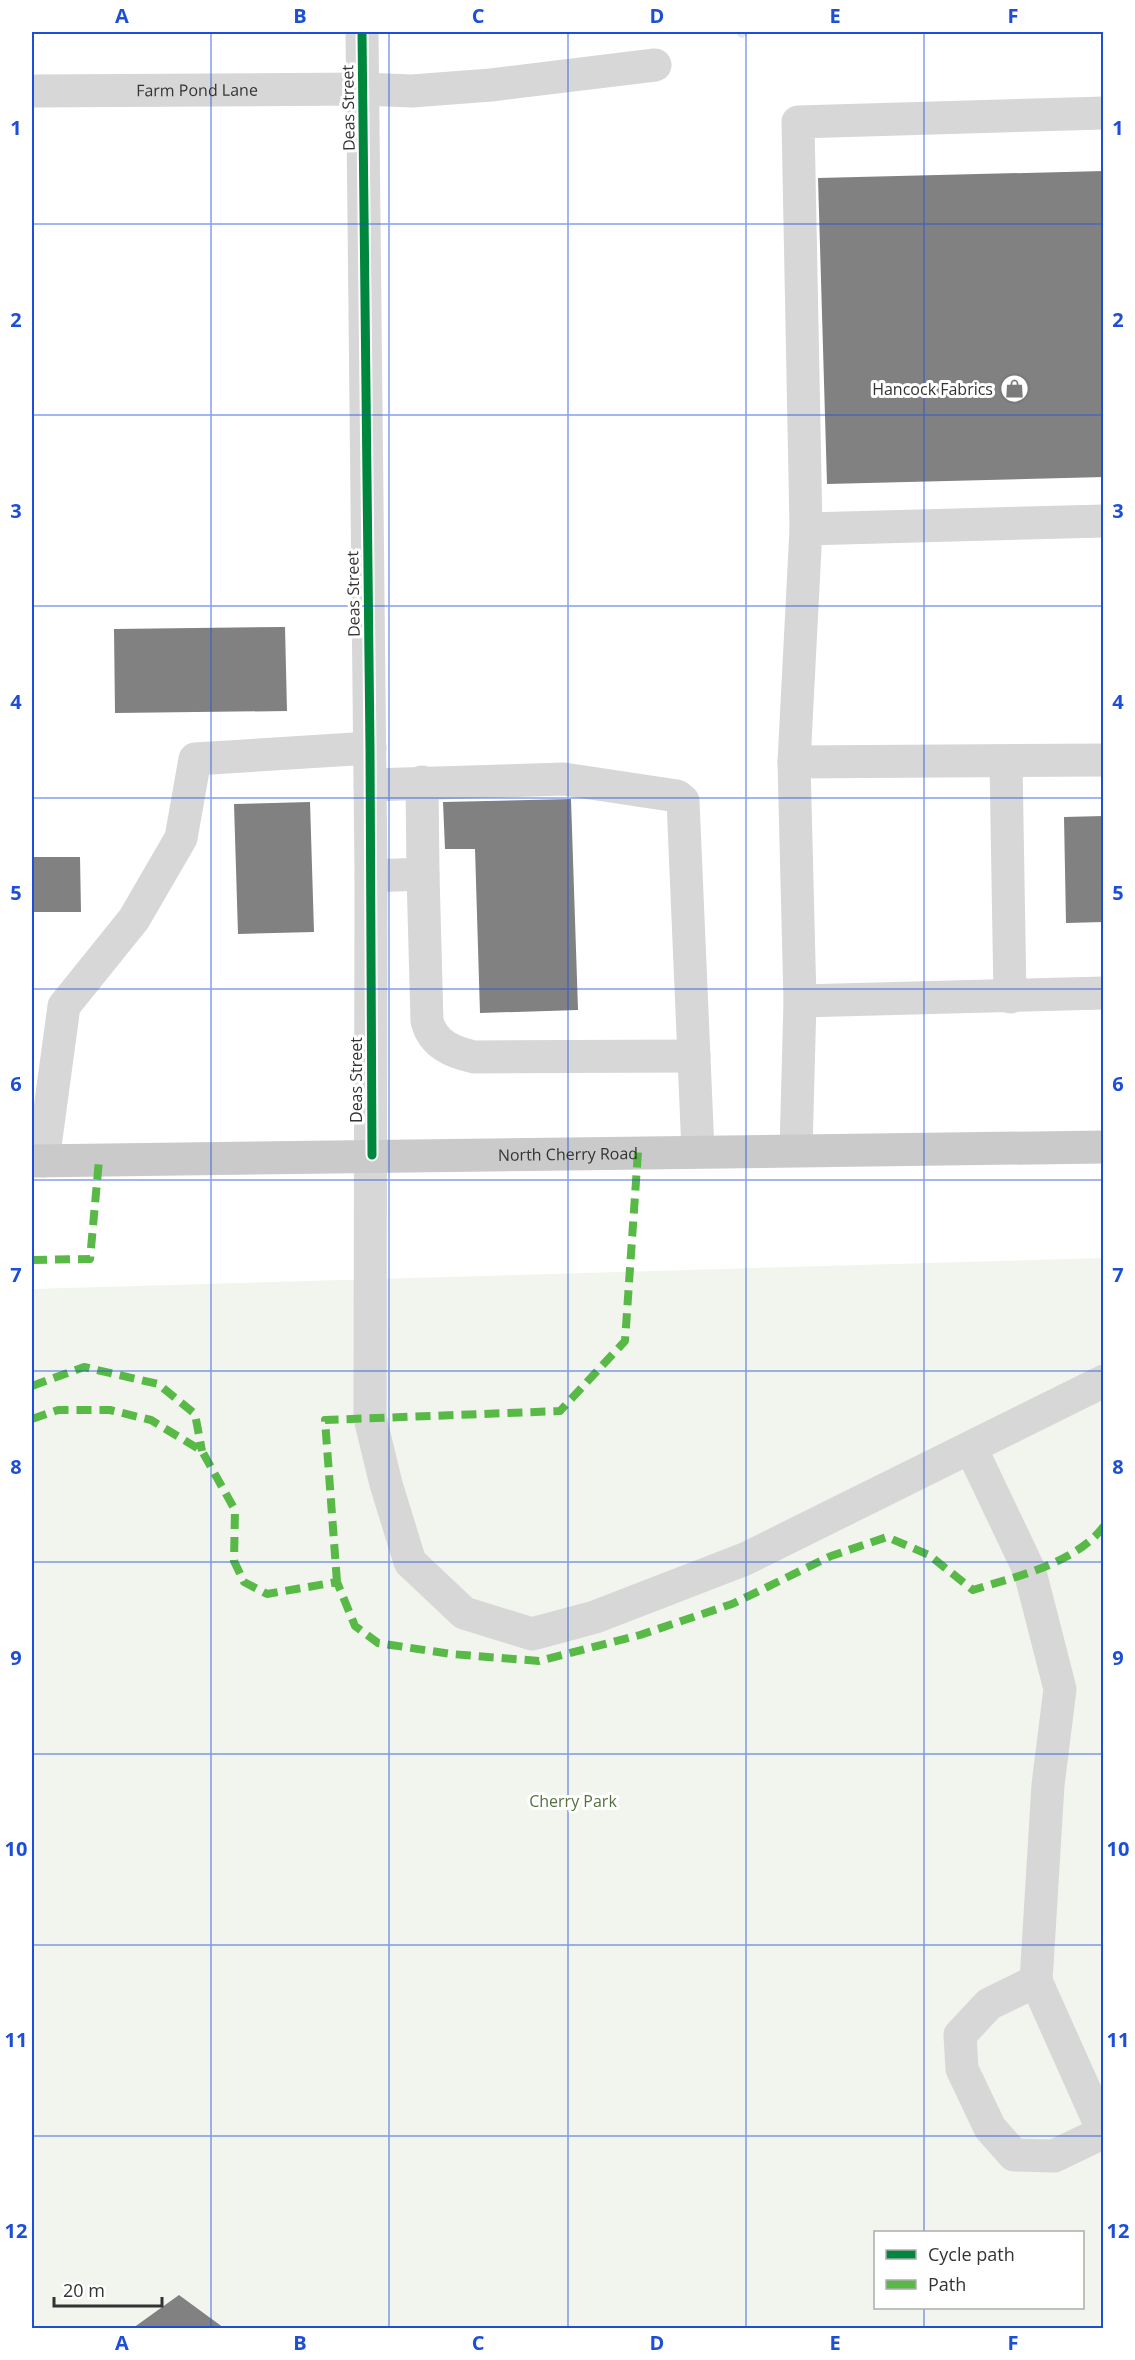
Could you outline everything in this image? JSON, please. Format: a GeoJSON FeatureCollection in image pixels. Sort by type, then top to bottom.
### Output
{"type":"FeatureCollection","features":[{"type":"Feature","properties":{"kind":"main road","name":"North Cherry Road"},"geometry":{"type":"LineString","coordinates":[[37,1161],[1104,1147]]}},
{"type":"Feature","properties":{"kind":"street","name":"Deas Street"},"geometry":{"type":"LineString","coordinates":[[362,32],[371,876],[370,1418],[410,1562],[464,1613],[532,1634],[595,1617],[745,1559],[1104,1381]]}},
{"type":"Feature","properties":{"kind":"street","name":"Farm Pond Lane"},"geometry":{"type":"LineString","coordinates":[[32,92],[363,89],[404,91],[491,85],[655,65]]}},
{"type":"Feature","properties":{"kind":"street"},"geometry":{"type":"LineString","coordinates":[[796,1150],[800,1000],[794,762],[806,529],[798,122],[1104,113]]}},
{"type":"Feature","properties":{"kind":"street"},"geometry":{"type":"LineString","coordinates":[[806,529],[1104,521]]}},
{"type":"Feature","properties":{"kind":"street"},"geometry":{"type":"LineString","coordinates":[[37,1161],[64,1006],[134,918],[181,838],[195,759],[370,748]]}},
{"type":"Feature","properties":{"kind":"street"},"geometry":{"type":"LineString","coordinates":[[794,762],[1104,760]]}},
{"type":"Feature","properties":{"kind":"street"},"geometry":{"type":"LineString","coordinates":[[1006,762],[1010,997]]}},
{"type":"Feature","properties":{"kind":"street"},"geometry":{"type":"LineString","coordinates":[[370,785],[564,779],[677,796],[683,801],[698,1151]]}},
{"type":"Feature","properties":{"kind":"street"},"geometry":{"type":"LineString","coordinates":[[422,782],[429,1031],[447,1048],[459,1054],[474,1057],[694,1056]]}},
{"type":"Feature","properties":{"kind":"street"},"geometry":{"type":"LineString","coordinates":[[371,876],[423,874]]}},
{"type":"Feature","properties":{"kind":"street"},"geometry":{"type":"LineString","coordinates":[[800,1000],[1010,997],[1104,993]]}},
{"type":"Feature","properties":{"kind":"street"},"geometry":{"type":"LineString","coordinates":[[971,1448],[1030,1572],[1060,1689],[1048,1785],[1036,1981],[1104,2132],[1054,2156],[1014,2155],[990,2128],[962,2069],[960,2035],[989,2004],[1036,1981]]}},
{"type":"Feature","properties":{"kind":"green space","name":"Cherry Park"},"geometry":{"type":"Polygon","coordinates":[[[1103,1258],[1103,2328],[32,2328],[32,1289],[1103,1258]]]}},
{"type":"Feature","properties":{"kind":"building"},"geometry":{"type":"Polygon","coordinates":[[[1104,171],[1104,477],[827,484],[818,178],[1104,171]]]}},
{"type":"Feature","properties":{"kind":"building"},"geometry":{"type":"Polygon","coordinates":[[[285,627],[287,711],[115,713],[114,629],[285,627]]]}},
{"type":"Feature","properties":{"kind":"building"},"geometry":{"type":"Polygon","coordinates":[[[571,799],[578,1010],[480,1013],[475,849],[445,849],[443,802],[571,799]]]}},
{"type":"Feature","properties":{"kind":"building"},"geometry":{"type":"Polygon","coordinates":[[[310,802],[314,932],[238,934],[234,804],[310,802]]]}},
{"type":"Feature","properties":{"kind":"building"},"geometry":{"type":"Polygon","coordinates":[[[1104,816],[1104,922],[1066,923],[1064,817],[1104,816]]]}},
{"type":"Feature","properties":{"kind":"building"},"geometry":{"type":"Polygon","coordinates":[[[32,857],[80,857],[81,912],[32,912],[32,857]]]}},
{"type":"Feature","properties":{"kind":"building"},"geometry":{"type":"Polygon","coordinates":[[[179,2295],[224,2328],[133,2328],[179,2295]]]}},
{"type":"Feature","properties":{"kind":"marked path"},"geometry":{"type":"LineString","coordinates":[[337,1582],[325,1420],[560,1411],[625,1341],[638,1152]]}},
{"type":"Feature","properties":{"kind":"marked path"},"geometry":{"type":"LineString","coordinates":[[32,1260],[90,1259],[99,1160]]}},
{"type":"Feature","properties":{"kind":"marked path"},"geometry":{"type":"LineString","coordinates":[[32,1386],[84,1367],[158,1384],[195,1414],[202,1451]]}},
{"type":"Feature","properties":{"kind":"marked path"},"geometry":{"type":"LineString","coordinates":[[32,1419],[58,1410],[110,1410],[151,1420],[202,1451],[235,1510],[234,1561],[244,1582],[267,1594],[337,1582],[355,1626],[378,1643],[451,1654],[539,1661],[640,1635],[732,1604],[831,1556],[887,1537],[929,1555],[973,1590],[1026,1574],[1061,1559],[1092,1539],[1104,1526]]}},
{"type":"Feature","properties":{"kind":"cycle path"},"geometry":{"type":"LineString","coordinates":[[362,32],[372,1155]]}},
{"type":"Feature","properties":{"kind":"place","name":"Hancock Fabrics"},"geometry":{"type":"Point","coordinates":[1014,389]}}]}
